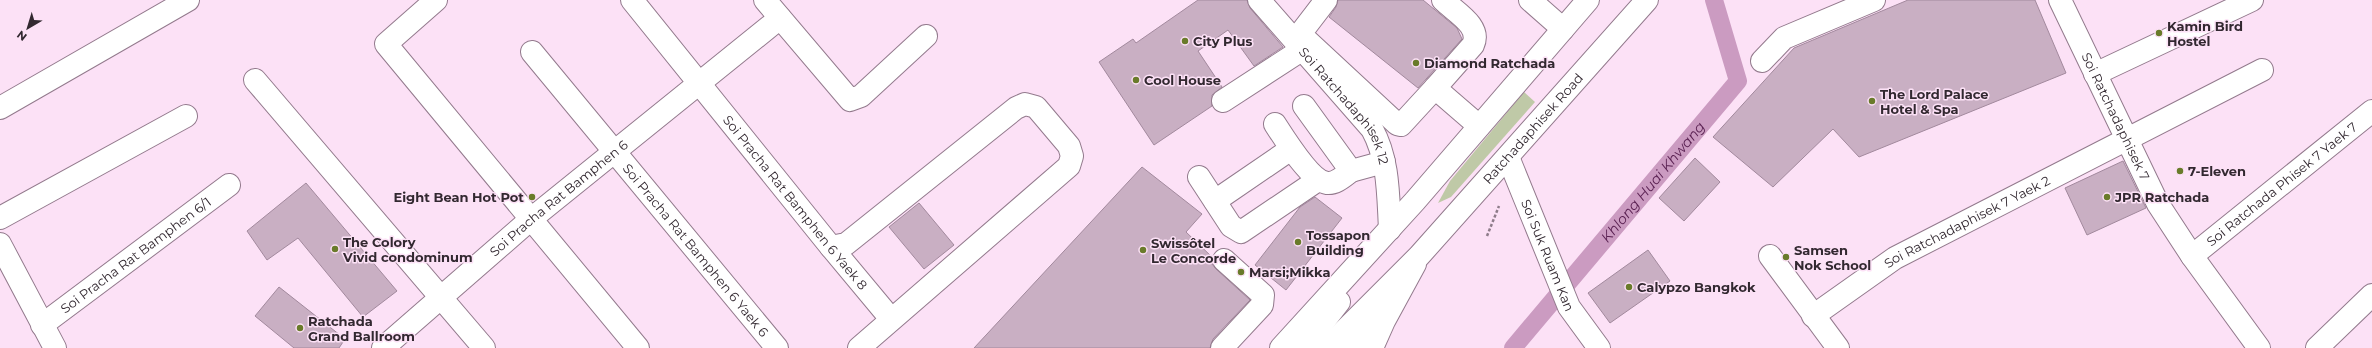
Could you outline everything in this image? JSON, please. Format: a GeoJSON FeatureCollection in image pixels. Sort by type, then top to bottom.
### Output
{"type":"FeatureCollection","features":[{"type":"Feature","properties":{"kind":"street"},"geometry":{"type":"LineString","coordinates":[[0,108],[188,0]]}},
{"type":"Feature","properties":{"kind":"street"},"geometry":{"type":"LineString","coordinates":[[436,0],[386,44],[638,348]]}},
{"type":"Feature","properties":{"kind":"street","name":"Soi Pracha Rat Bamphen 6 Yaek 8"},"geometry":{"type":"LineString","coordinates":[[632,0],[891,319]]}},
{"type":"Feature","properties":{"kind":"street"},"geometry":{"type":"LineString","coordinates":[[765,0],[850,100],[861,96],[926,36]]}},
{"type":"Feature","properties":{"kind":"street","name":"Soi Ratchadaphisek 12"},"geometry":{"type":"LineString","coordinates":[[1259,0],[1372,129],[1379,142],[1384,162],[1394,225]]}},
{"type":"Feature","properties":{"kind":"street"},"geometry":{"type":"LineString","coordinates":[[1326,0],[1300,34],[1397,124],[1401,125],[1473,45],[1476,38],[1475,30],[1443,0]]}},
{"type":"Feature","properties":{"kind":"street"},"geometry":{"type":"LineString","coordinates":[[1530,0],[1563,29]]}},
{"type":"Feature","properties":{"kind":"street"},"geometry":{"type":"LineString","coordinates":[[1281,348],[1394,225],[1588,0]]}},
{"type":"Feature","properties":{"kind":"street","name":"Ratchadaphisek Road"},"geometry":{"type":"LineString","coordinates":[[1327,348],[1419,256],[1647,0]]}},
{"type":"Feature","properties":{"kind":"street"},"geometry":{"type":"LineString","coordinates":[[1762,61],[1784,38],[1874,0]]}},
{"type":"Feature","properties":{"kind":"street","name":"Soi Ratchadaphisek 7"},"geometry":{"type":"LineString","coordinates":[[2060,0],[2158,204],[2192,256],[2259,348]]}},
{"type":"Feature","properties":{"kind":"street"},"geometry":{"type":"LineString","coordinates":[[2095,74],[2252,0]]}},
{"type":"Feature","properties":{"kind":"street","name":"Soi Pracha Rat Bamphen 6"},"geometry":{"type":"LineString","coordinates":[[383,348],[440,296],[531,218],[701,84],[780,18]]}},
{"type":"Feature","properties":{"kind":"street"},"geometry":{"type":"LineString","coordinates":[[1223,101],[1303,49]]}},
{"type":"Feature","properties":{"kind":"street","name":"Soi Pracha Rat Bamphen 6 Yaek 6"},"geometry":{"type":"LineString","coordinates":[[532,52],[777,348]]}},
{"type":"Feature","properties":{"kind":"street","name":"Soi Ratchadaphisek 7 Yaek 2"},"geometry":{"type":"LineString","coordinates":[[1813,316],[1895,258],[2126,138],[2262,70]]}},
{"type":"Feature","properties":{"kind":"street"},"geometry":{"type":"LineString","coordinates":[[255,80],[484,348]]}},
{"type":"Feature","properties":{"kind":"street"},"geometry":{"type":"LineString","coordinates":[[1435,88],[1480,126]]}},
{"type":"Feature","properties":{"kind":"street"},"geometry":{"type":"LineString","coordinates":[[831,247],[846,244],[1016,108],[1026,104],[1036,107],[1069,146],[1072,156],[1069,166],[859,348]]}},
{"type":"Feature","properties":{"kind":"street"},"geometry":{"type":"LineString","coordinates":[[1304,106],[1351,171]]}},
{"type":"Feature","properties":{"kind":"street","name":"Soi Ratchada Phisek 7 Yaek 7"},"geometry":{"type":"LineString","coordinates":[[2192,256],[2372,111]]}},
{"type":"Feature","properties":{"kind":"street"},"geometry":{"type":"LineString","coordinates":[[0,218],[186,116]]}},
{"type":"Feature","properties":{"kind":"street"},"geometry":{"type":"LineString","coordinates":[[1274,124],[1291,149],[1318,180],[1327,183],[1335,182],[1351,171],[1384,162]]}},
{"type":"Feature","properties":{"kind":"street"},"geometry":{"type":"LineString","coordinates":[[1215,201],[1291,149]]}},
{"type":"Feature","properties":{"kind":"street","name":"Soi Suk Ruam Kan"},"geometry":{"type":"LineString","coordinates":[[1508,157],[1569,307],[1598,348]]}},
{"type":"Feature","properties":{"kind":"street"},"geometry":{"type":"LineString","coordinates":[[1199,177],[1231,226],[1241,232],[1318,180]]}},
{"type":"Feature","properties":{"kind":"street","name":"Soi Pracha Rat Bamphen 6/1"},"geometry":{"type":"LineString","coordinates":[[42,325],[229,185]]}},
{"type":"Feature","properties":{"kind":"street"},"geometry":{"type":"LineString","coordinates":[[1303,348],[1321,328],[1394,225]]}},
{"type":"Feature","properties":{"kind":"street"},"geometry":{"type":"LineString","coordinates":[[0,244],[55,348]]}},
{"type":"Feature","properties":{"kind":"street"},"geometry":{"type":"LineString","coordinates":[[1372,348],[1384,321],[1419,256]]}},
{"type":"Feature","properties":{"kind":"street","name":"Ratchadaphisek Road"},"geometry":{"type":"LineString","coordinates":[[1353,348],[1419,256]]}},
{"type":"Feature","properties":{"kind":"street"},"geometry":{"type":"LineString","coordinates":[[1770,256],[1838,348]]}},
{"type":"Feature","properties":{"kind":"street"},"geometry":{"type":"LineString","coordinates":[[1222,348],[1262,306],[1264,301],[1263,295],[1224,260]]}},
{"type":"Feature","properties":{"kind":"street"},"geometry":{"type":"LineString","coordinates":[[2317,348],[2372,295]]}},
{"type":"Feature","properties":{"kind":"path"},"geometry":{"type":"LineString","coordinates":[[1487,236],[1499,206]]}},
{"type":"Feature","properties":{"kind":"green space"},"geometry":{"type":"Polygon","coordinates":[[[1524,92],[1535,102],[1451,197],[1438,203],[1450,181],[1524,92]]]}},
{"type":"Feature","properties":{"kind":"building"},"geometry":{"type":"Polygon","coordinates":[[[1198,0],[1247,0],[1250,8],[1283,47],[1254,66],[1228,30],[1198,51],[1222,87],[1212,95],[1212,106],[1154,145],[1099,62],[1133,39],[1136,43],[1198,0]]]}},
{"type":"Feature","properties":{"kind":"building","name":"Diamond Ratchada"},"geometry":{"type":"Polygon","coordinates":[[[1338,0],[1423,0],[1457,28],[1462,39],[1418,88],[1329,17],[1336,7],[1338,0]]]}},
{"type":"Feature","properties":{"kind":"building","name":"The Lord Palace Hotel & Spa"},"geometry":{"type":"Polygon","coordinates":[[[1908,0],[2035,0],[2066,73],[1859,157],[1833,129],[1773,187],[1713,137],[1794,48],[1908,0]]]}},
{"type":"Feature","properties":{"kind":"building"},"geometry":{"type":"Polygon","coordinates":[[[1695,158],[1720,182],[1684,221],[1659,198],[1695,158]]]}},
{"type":"Feature","properties":{"kind":"building","name":"JPR Ratchada"},"geometry":{"type":"Polygon","coordinates":[[[2123,161],[2146,208],[2087,235],[2065,188],[2123,161]]]}},
{"type":"Feature","properties":{"kind":"building","name":"Swissôtel Le Concorde"},"geometry":{"type":"Polygon","coordinates":[[[1142,167],[1202,214],[1186,232],[1212,257],[1212,264],[1216,269],[1250,300],[1213,339],[1210,348],[974,348],[1142,167]]]}},
{"type":"Feature","properties":{"kind":"building","name":"The Colory Vivid condominum"},"geometry":{"type":"Polygon","coordinates":[[[306,183],[397,291],[363,317],[298,238],[267,260],[247,231],[306,183]]]}},
{"type":"Feature","properties":{"kind":"building","name":"Tossapon Building"},"geometry":{"type":"Polygon","coordinates":[[[1315,197],[1342,218],[1286,290],[1255,265],[1300,207],[1315,197]]]}},
{"type":"Feature","properties":{"kind":"building"},"geometry":{"type":"Polygon","coordinates":[[[919,203],[954,245],[924,269],[889,227],[919,203]]]}},
{"type":"Feature","properties":{"kind":"building","name":"Calypzo Bangkok"},"geometry":{"type":"Polygon","coordinates":[[[1648,250],[1670,281],[1610,323],[1588,293],[1648,250]]]}},
{"type":"Feature","properties":{"kind":"building","name":"Ratchada Grand Ballroom"},"geometry":{"type":"Polygon","coordinates":[[[279,287],[345,339],[339,348],[294,348],[255,316],[279,287]]]}},
{"type":"Feature","properties":{"kind":"waterway","name":"Khlong Huai Khwang"},"geometry":{"type":"LineString","coordinates":[[1513,348],[1738,81],[1714,0]]}},
{"type":"Feature","properties":{"kind":"place","name":"Kamin Bird Hostel"},"geometry":{"type":"Point","coordinates":[2159,33]}},
{"type":"Feature","properties":{"kind":"place","name":"City Plus"},"geometry":{"type":"Point","coordinates":[1185,41]}},
{"type":"Feature","properties":{"kind":"place","name":"Diamond Ratchada"},"geometry":{"type":"Point","coordinates":[1416,63]}},
{"type":"Feature","properties":{"kind":"place","name":"Cool House"},"geometry":{"type":"Point","coordinates":[1136,80]}},
{"type":"Feature","properties":{"kind":"place","name":"The Lord Palace Hotel & Spa"},"geometry":{"type":"Point","coordinates":[1872,101]}},
{"type":"Feature","properties":{"kind":"place","name":"7-Eleven"},"geometry":{"type":"Point","coordinates":[2180,171]}},
{"type":"Feature","properties":{"kind":"place","name":"Eight Bean Hot Pot"},"geometry":{"type":"Point","coordinates":[532,197]}},
{"type":"Feature","properties":{"kind":"place","name":"JPR Ratchada"},"geometry":{"type":"Point","coordinates":[2107,197]}},
{"type":"Feature","properties":{"kind":"place","name":"Tossapon Building"},"geometry":{"type":"Point","coordinates":[1298,242]}},
{"type":"Feature","properties":{"kind":"place","name":"The Colory Vivid condominum"},"geometry":{"type":"Point","coordinates":[335,249]}},
{"type":"Feature","properties":{"kind":"place","name":"Swissôtel Le Concorde"},"geometry":{"type":"Point","coordinates":[1143,250]}},
{"type":"Feature","properties":{"kind":"place","name":"Samsen Nok School"},"geometry":{"type":"Point","coordinates":[1786,257]}},
{"type":"Feature","properties":{"kind":"place","name":"Marsi;Mikka"},"geometry":{"type":"Point","coordinates":[1241,272]}},
{"type":"Feature","properties":{"kind":"place","name":"Calypzo Bangkok"},"geometry":{"type":"Point","coordinates":[1629,287]}},
{"type":"Feature","properties":{"kind":"place","name":"Ratchada Grand Ballroom"},"geometry":{"type":"Point","coordinates":[300,328]}}]}
